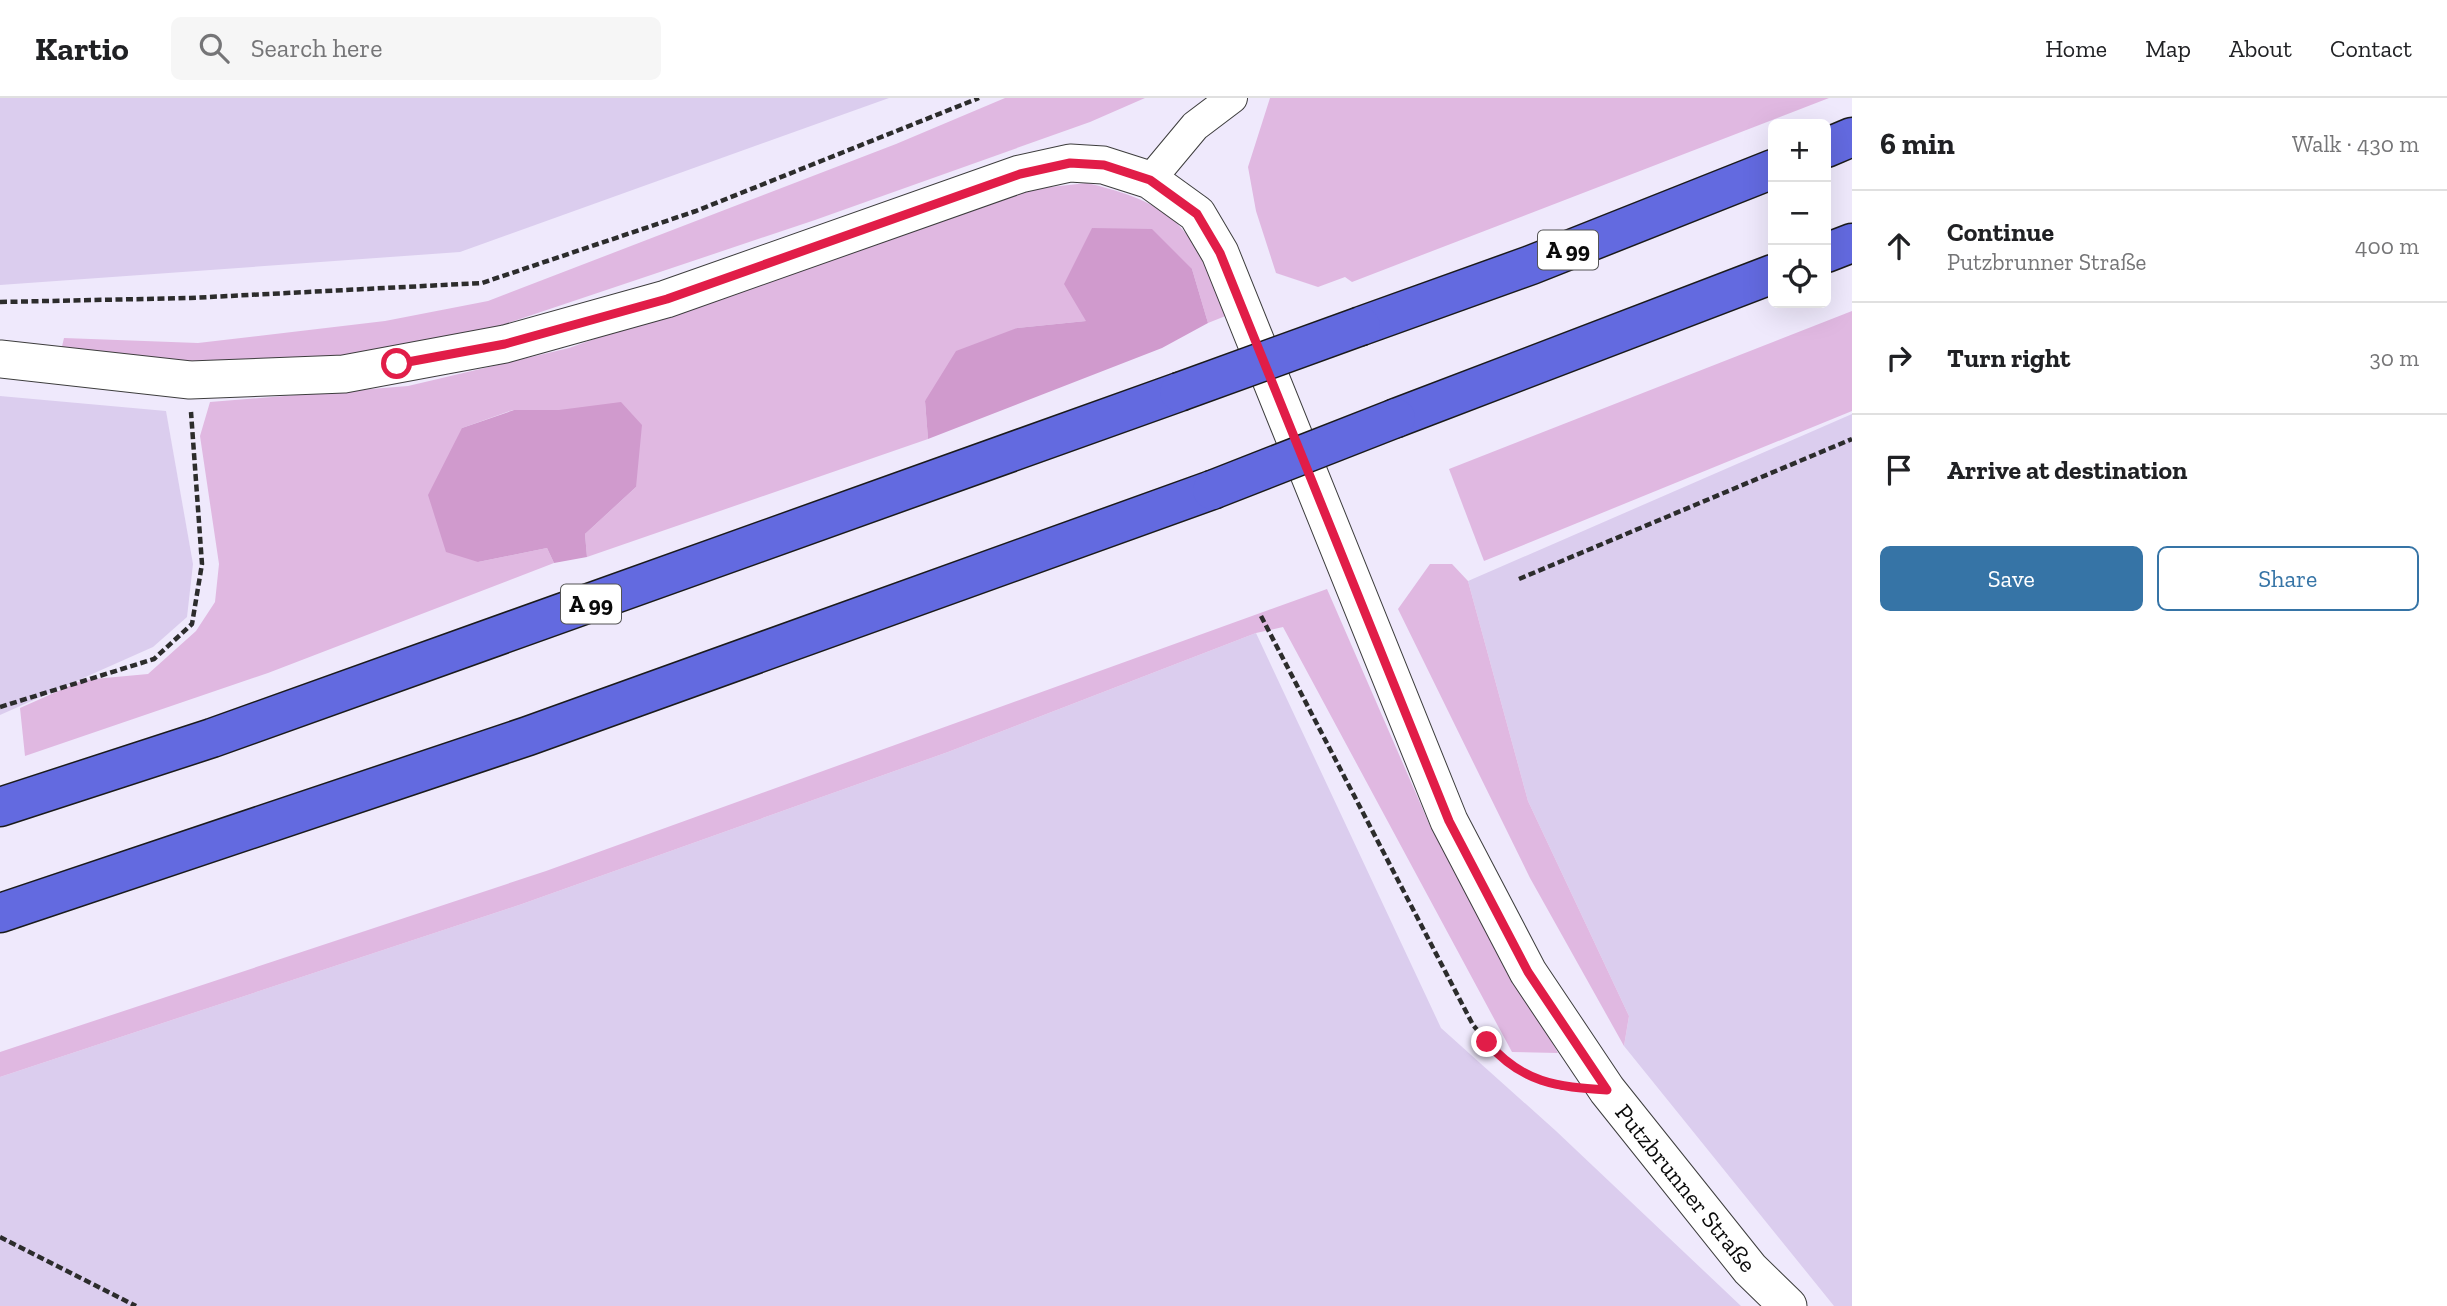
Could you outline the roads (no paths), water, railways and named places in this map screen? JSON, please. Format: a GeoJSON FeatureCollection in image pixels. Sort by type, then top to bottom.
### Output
{"type":"FeatureCollection","features":[{"type":"Feature","properties":{"kind":"highway"},"geometry":{"type":"LineString","coordinates":[[1831,146],[1852,137]]}},
{"type":"Feature","properties":{"kind":"highway","name":"A 99"},"geometry":{"type":"LineString","coordinates":[[0,807],[212,738],[1179,392],[1531,265],[1768,171]]}},
{"type":"Feature","properties":{"kind":"highway"},"geometry":{"type":"LineString","coordinates":[[1831,251],[1852,243]]}},
{"type":"Feature","properties":{"kind":"highway"},"geometry":{"type":"LineString","coordinates":[[0,913],[528,736],[1212,490],[1768,276]]}},
{"type":"Feature","properties":{"kind":"street"},"geometry":{"type":"LineString","coordinates":[[1150,180],[1195,127],[1232,98]]}},
{"type":"Feature","properties":{"kind":"street","name":"Putzbrunner Straße"},"geometry":{"type":"LineString","coordinates":[[0,359],[190,380],[344,374],[505,344],[667,299],[1020,174],[1070,163],[1104,165],[1150,180],[1197,214],[1220,253],[1449,821],[1528,972],[1607,1090],[1750,1269],[1788,1306]]}}]}
